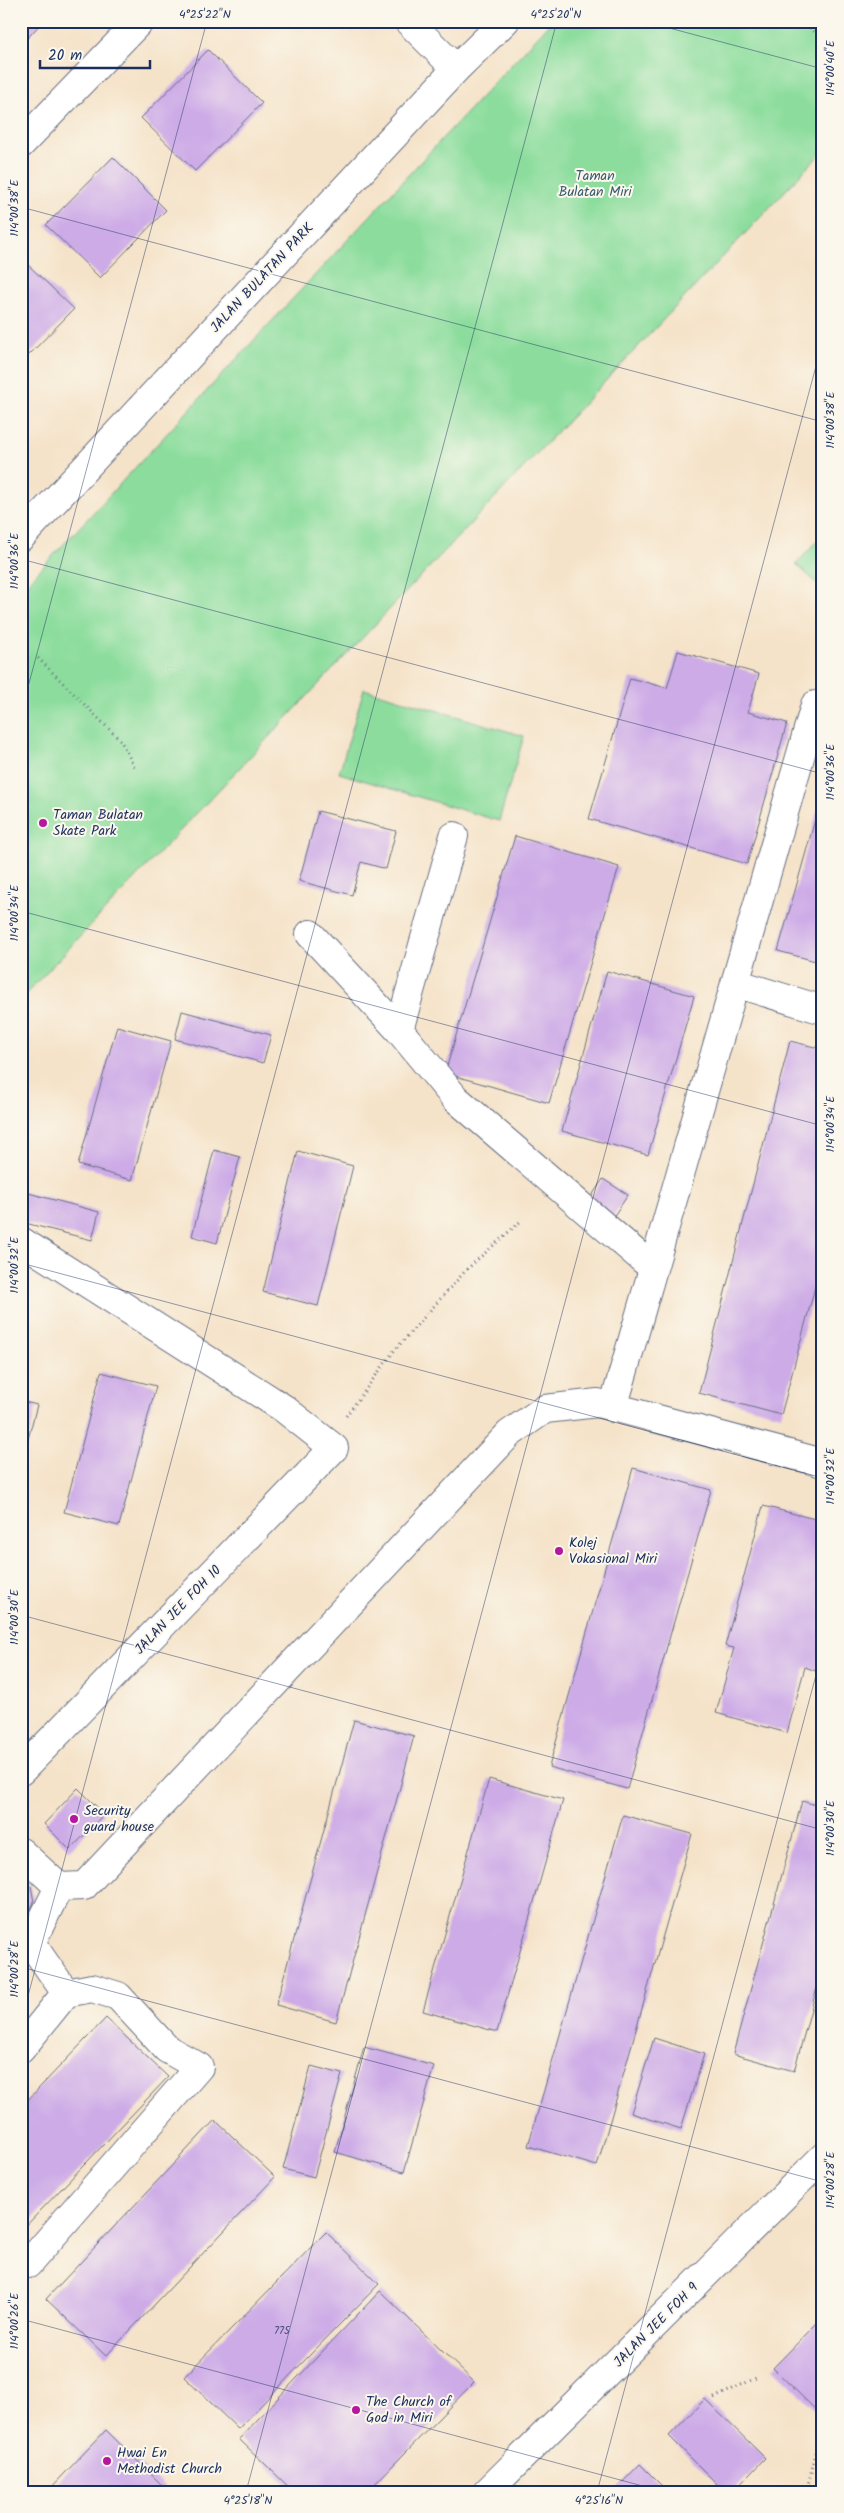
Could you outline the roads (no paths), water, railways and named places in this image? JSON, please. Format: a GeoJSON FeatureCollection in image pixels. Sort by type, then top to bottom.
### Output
{"type":"FeatureCollection","features":[{"type":"Feature","properties":{"kind":"street"},"geometry":{"type":"LineString","coordinates":[[21,144],[140,21]]}},
{"type":"Feature","properties":{"kind":"street"},"geometry":{"type":"LineString","coordinates":[[408,21],[456,69]]}},
{"type":"Feature","properties":{"kind":"street","name":"JALAN BULATAN PARK"},"geometry":{"type":"LineString","coordinates":[[21,537],[456,69],[505,21]]}},
{"type":"Feature","properties":{"kind":"street"},"geometry":{"type":"LineString","coordinates":[[613,1408],[815,705]]}},
{"type":"Feature","properties":{"kind":"street"},"geometry":{"type":"LineString","coordinates":[[399,1030],[454,836]]}},
{"type":"Feature","properties":{"kind":"street"},"geometry":{"type":"LineString","coordinates":[[310,934],[399,1030],[455,1098],[653,1268]]}},
{"type":"Feature","properties":{"kind":"street"},"geometry":{"type":"LineString","coordinates":[[735,983],[823,1010]]}},
{"type":"Feature","properties":{"kind":"street","name":"JALAN JEE FOH 10"},"geometry":{"type":"LineString","coordinates":[[21,1241],[283,1408],[334,1448],[21,1771]]}},
{"type":"Feature","properties":{"kind":"street"},"geometry":{"type":"LineString","coordinates":[[21,1852],[59,1887],[84,1886],[508,1434],[545,1409],[598,1403],[823,1463]]}},
{"type":"Feature","properties":{"kind":"street"},"geometry":{"type":"LineString","coordinates":[[59,1887],[31,1943],[66,1993]]}},
{"type":"Feature","properties":{"kind":"street"},"geometry":{"type":"LineString","coordinates":[[21,2048],[66,1993],[92,1988],[118,1996],[167,2049],[199,2067],[28,2264]]}},
{"type":"Feature","properties":{"kind":"street","name":"JALAN JEE FOH 9"},"geometry":{"type":"LineString","coordinates":[[487,2492],[823,2158]]}},
{"type":"Feature","properties":{"kind":"place","name":"Taman Bulatan Skate Park"},"geometry":{"type":"Point","coordinates":[43,823]}},
{"type":"Feature","properties":{"kind":"place","name":"Kolej Vokasional Miri"},"geometry":{"type":"Point","coordinates":[559,1551]}},
{"type":"Feature","properties":{"kind":"place","name":"Security guard house"},"geometry":{"type":"Point","coordinates":[74,1819]}},
{"type":"Feature","properties":{"kind":"place","name":"The Church of God in Miri"},"geometry":{"type":"Point","coordinates":[356,2410]}},
{"type":"Feature","properties":{"kind":"place","name":"Hwai En Methodist Church"},"geometry":{"type":"Point","coordinates":[107,2461]}},
{"type":"Feature","properties":{"kind":"park label","name":"Taman Bulatan Miri"},"geometry":{"type":"Point","coordinates":[595,184]}}]}
